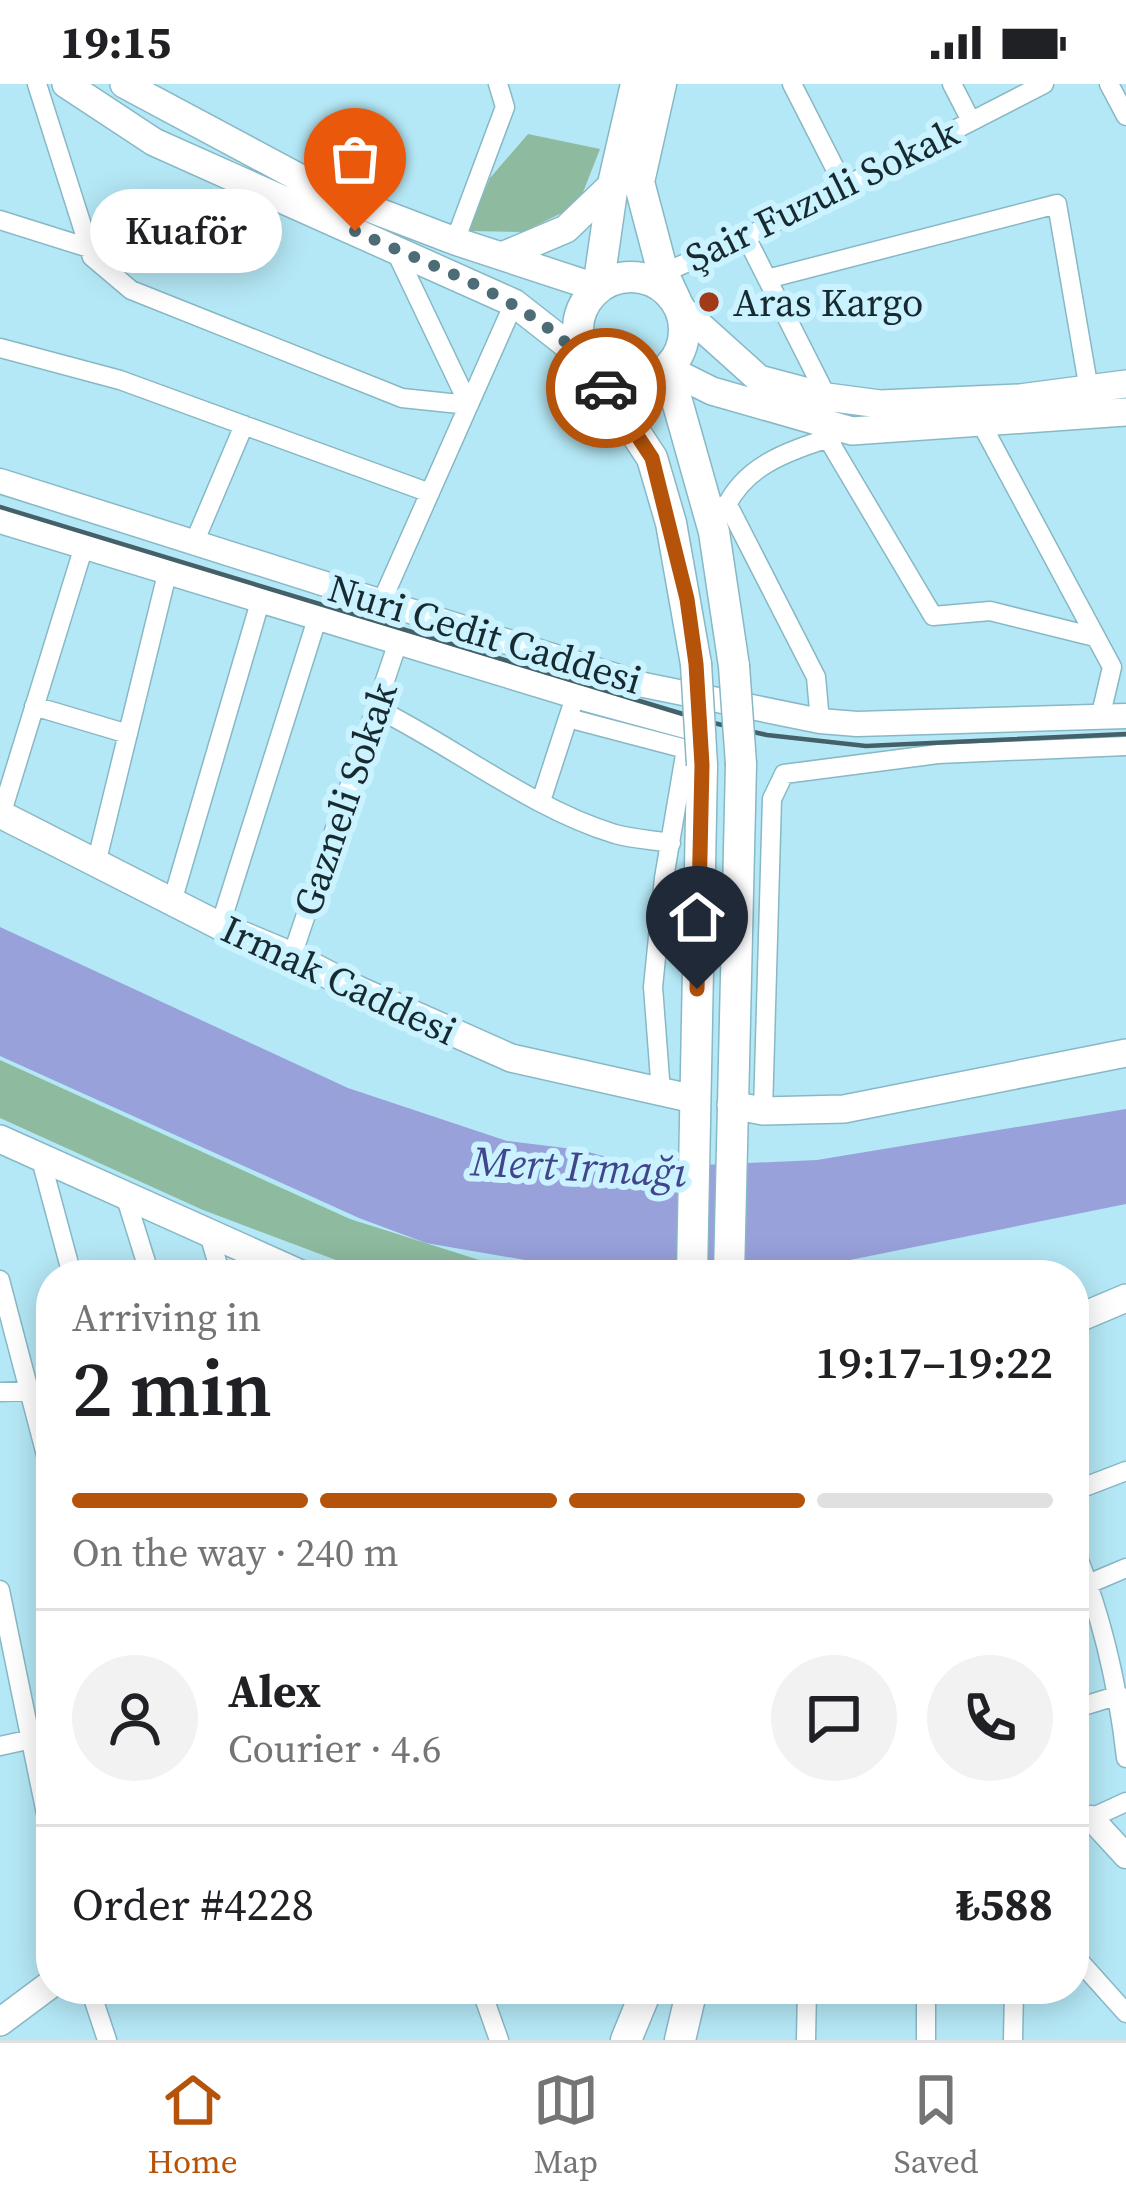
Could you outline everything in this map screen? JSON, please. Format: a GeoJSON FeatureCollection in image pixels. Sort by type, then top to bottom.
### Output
{"type":"FeatureCollection","features":[{"type":"Feature","properties":{"kind":"main road"},"geometry":{"type":"LineString","coordinates":[[66,84],[154,142],[514,303],[617,382],[635,384],[668,369],[684,340],[679,307],[664,274],[640,182],[661,84]]}},
{"type":"Feature","properties":{"kind":"main road"},"geometry":{"type":"LineString","coordinates":[[636,84],[613,184],[598,288],[580,314],[578,331],[588,362],[652,458],[671,523],[696,664],[702,765],[692,1260]]}},
{"type":"Feature","properties":{"kind":"main road"},"geometry":{"type":"LineString","coordinates":[[134,86],[323,191],[455,241],[598,288],[628,277],[643,278],[670,294],[759,379],[827,397],[880,404],[1020,398],[1126,384]]}},
{"type":"Feature","properties":{"kind":"main road"},"geometry":{"type":"LineString","coordinates":[[502,256],[566,229],[613,184]]}},
{"type":"Feature","properties":{"kind":"main road"},"geometry":{"type":"LineString","coordinates":[[668,369],[712,391],[840,435],[1126,412]]}},
{"type":"Feature","properties":{"kind":"main road"},"geometry":{"type":"LineString","coordinates":[[668,369],[714,532],[734,666],[741,764],[729,1260]]}},
{"type":"Feature","properties":{"kind":"main road","name":"Irmak Caddesi"},"geometry":{"type":"LineString","coordinates":[[0,814],[220,926],[511,1058],[694,1099]]}},
{"type":"Feature","properties":{"kind":"main road"},"geometry":{"type":"LineString","coordinates":[[731,1105],[763,1111],[844,1109],[1126,1053]]}},
{"type":"Feature","properties":{"kind":"main road"},"geometry":{"type":"LineString","coordinates":[[0,1139],[208,1231],[261,1260]]}},
{"type":"Feature","properties":{"kind":"main road"},"geometry":{"type":"LineString","coordinates":[[1089,1314],[1126,1298]]}},
{"type":"Feature","properties":{"kind":"main road"},"geometry":{"type":"LineString","coordinates":[[3,2010],[36,1992]]}},
{"type":"Feature","properties":{"kind":"main road"},"geometry":{"type":"LineString","coordinates":[[626,2040],[641,2004]]}},
{"type":"Feature","properties":{"kind":"main road"},"geometry":{"type":"LineString","coordinates":[[680,2040],[688,2004]]}},
{"type":"Feature","properties":{"kind":"street"},"geometry":{"type":"LineString","coordinates":[[37,84],[92,257],[131,290],[402,398],[469,405]]}},
{"type":"Feature","properties":{"kind":"street"},"geometry":{"type":"LineString","coordinates":[[455,241],[505,107],[498,84]]}},
{"type":"Feature","properties":{"kind":"street"},"geometry":{"type":"LineString","coordinates":[[792,84],[844,186]]}},
{"type":"Feature","properties":{"kind":"street"},"geometry":{"type":"LineString","coordinates":[[952,84],[971,121]]}},
{"type":"Feature","properties":{"kind":"street","name":"Şair Fuzuli Sokak"},"geometry":{"type":"LineString","coordinates":[[664,274],[1044,84]]}},
{"type":"Feature","properties":{"kind":"street"},"geometry":{"type":"LineString","coordinates":[[1109,84],[1126,116]]}},
{"type":"Feature","properties":{"kind":"street"},"geometry":{"type":"LineString","coordinates":[[767,279],[1057,205],[1089,390]]}},
{"type":"Feature","properties":{"kind":"street"},"geometry":{"type":"LineString","coordinates":[[0,220],[89,248]]}},
{"type":"Feature","properties":{"kind":"street"},"geometry":{"type":"LineString","coordinates":[[746,237],[827,397]]}},
{"type":"Feature","properties":{"kind":"street"},"geometry":{"type":"LineString","coordinates":[[395,250],[469,405]]}},
{"type":"Feature","properties":{"kind":"street"},"geometry":{"type":"LineString","coordinates":[[381,603],[514,303]]}},
{"type":"Feature","properties":{"kind":"street"},"geometry":{"type":"LineString","coordinates":[[0,348],[120,380],[430,493]]}},
{"type":"Feature","properties":{"kind":"street"},"geometry":{"type":"LineString","coordinates":[[982,424],[1095,637],[1119,666],[1113,717]]}},
{"type":"Feature","properties":{"kind":"street"},"geometry":{"type":"LineString","coordinates":[[194,543],[244,425]]}},
{"type":"Feature","properties":{"kind":"street"},"geometry":{"type":"LineString","coordinates":[[714,532],[735,487],[777,456],[840,435],[934,616],[990,610],[1095,637]]}},
{"type":"Feature","properties":{"kind":"street","name":"Nuri Cedit Caddesi"},"geometry":{"type":"LineString","coordinates":[[0,481],[644,685],[820,722],[1113,717]]}},
{"type":"Feature","properties":{"kind":"street"},"geometry":{"type":"LineString","coordinates":[[727,502],[816,676],[820,722]]}},
{"type":"Feature","properties":{"kind":"street","name":"Nuri Cedit Caddesi"},"geometry":{"type":"LineString","coordinates":[[0,521],[398,642],[572,707],[689,727]]}},
{"type":"Feature","properties":{"kind":"street"},"geometry":{"type":"LineString","coordinates":[[0,814],[84,546]]}},
{"type":"Feature","properties":{"kind":"street"},"geometry":{"type":"LineString","coordinates":[[96,864],[167,574]]}},
{"type":"Feature","properties":{"kind":"street"},"geometry":{"type":"LineString","coordinates":[[172,902],[260,602]]}},
{"type":"Feature","properties":{"kind":"street"},"geometry":{"type":"LineString","coordinates":[[220,926],[317,619]]}},
{"type":"Feature","properties":{"kind":"street","name":"Gazneli Sokak"},"geometry":{"type":"LineString","coordinates":[[292,956],[398,642]]}},
{"type":"Feature","properties":{"kind":"street"},"geometry":{"type":"LineString","coordinates":[[34,706],[128,734]]}},
{"type":"Feature","properties":{"kind":"street"},"geometry":{"type":"LineString","coordinates":[[376,707],[541,801],[616,834],[671,842]]}},
{"type":"Feature","properties":{"kind":"street"},"geometry":{"type":"LineString","coordinates":[[541,801],[572,707],[686,749],[653,987],[661,1092]]}},
{"type":"Feature","properties":{"kind":"street"},"geometry":{"type":"LineString","coordinates":[[763,1111],[772,800],[784,774],[900,757],[1126,746]]}},
{"type":"Feature","properties":{"kind":"street"},"geometry":{"type":"LineString","coordinates":[[40,1156],[69,1260]]}},
{"type":"Feature","properties":{"kind":"street"},"geometry":{"type":"LineString","coordinates":[[124,1192],[145,1260]]}},
{"type":"Feature","properties":{"kind":"street"},"geometry":{"type":"LineString","coordinates":[[208,1231],[217,1260]]}},
{"type":"Feature","properties":{"kind":"street"},"geometry":{"type":"LineString","coordinates":[[0,1280],[36,1417]]}},
{"type":"Feature","properties":{"kind":"street"},"geometry":{"type":"LineString","coordinates":[[0,1392],[36,1391]]}},
{"type":"Feature","properties":{"kind":"street"},"geometry":{"type":"LineString","coordinates":[[1089,1486],[1126,1472]]}},
{"type":"Feature","properties":{"kind":"street"},"geometry":{"type":"LineString","coordinates":[[1089,1583],[1126,1568]]}},
{"type":"Feature","properties":{"kind":"street"},"geometry":{"type":"LineString","coordinates":[[0,1590],[36,1762]]}},
{"type":"Feature","properties":{"kind":"street"},"geometry":{"type":"LineString","coordinates":[[1089,1607],[1119,1695],[1126,1758]]}},
{"type":"Feature","properties":{"kind":"street"},"geometry":{"type":"LineString","coordinates":[[1089,1704],[1119,1695]]}},
{"type":"Feature","properties":{"kind":"street"},"geometry":{"type":"LineString","coordinates":[[0,1746],[36,1728]]}},
{"type":"Feature","properties":{"kind":"street"},"geometry":{"type":"LineString","coordinates":[[1089,1819],[1126,1802]]}},
{"type":"Feature","properties":{"kind":"street"},"geometry":{"type":"LineString","coordinates":[[1089,1827],[1126,1856]]}},
{"type":"Feature","properties":{"kind":"street"},"geometry":{"type":"LineString","coordinates":[[1089,1972],[1126,2013]]}},
{"type":"Feature","properties":{"kind":"street"},"geometry":{"type":"LineString","coordinates":[[95,2004],[107,2040]]}},
{"type":"Feature","properties":{"kind":"street"},"geometry":{"type":"LineString","coordinates":[[486,2004],[499,2040]]}},
{"type":"Feature","properties":{"kind":"street"},"geometry":{"type":"LineString","coordinates":[[806,2040],[807,2004]]}},
{"type":"Feature","properties":{"kind":"street"},"geometry":{"type":"LineString","coordinates":[[926,2004],[926,2040]]}},
{"type":"Feature","properties":{"kind":"street"},"geometry":{"type":"LineString","coordinates":[[1013,2040],[1014,2004]]}},
{"type":"Feature","properties":{"kind":"green space"},"geometry":{"type":"Polygon","coordinates":[[[528,134],[600,149],[578,205],[523,232],[468,231],[490,178],[528,134]]]}},
{"type":"Feature","properties":{"kind":"green space"},"geometry":{"type":"Polygon","coordinates":[[[0,1060],[350,1219],[479,1260],[336,1260],[203,1210],[0,1118],[0,1060]]]}},
{"type":"Feature","properties":{"kind":"water","name":"Mert Irmağı"},"geometry":{"type":"Polygon","coordinates":[[[0,927],[348,1088],[507,1141],[581,1150],[625,1162],[658,1167],[817,1160],[1126,1109],[1126,1204],[850,1260],[525,1260],[426,1243],[359,1218],[0,1056],[0,927]]]}},
{"type":"Feature","properties":{"kind":"railway"},"geometry":{"type":"LineString","coordinates":[[0,507],[709,722],[767,735],[866,746],[1126,734]]}},
{"type":"Feature","properties":{"kind":"way so far"},"geometry":{"type":"LineString","coordinates":[[355,231],[514,303],[588,362],[606,388]]}},
{"type":"Feature","properties":{"kind":"place","name":"Kuaför"},"geometry":{"type":"Point","coordinates":[355,231]}},
{"type":"Feature","properties":{"kind":"place","name":"Aras Kargo"},"geometry":{"type":"Point","coordinates":[709,302]}},
{"type":"Feature","properties":{"kind":"route"},"geometry":{"type":"LineString","coordinates":[[606,388],[652,458],[687,599],[702,765],[697,989]]}}]}
